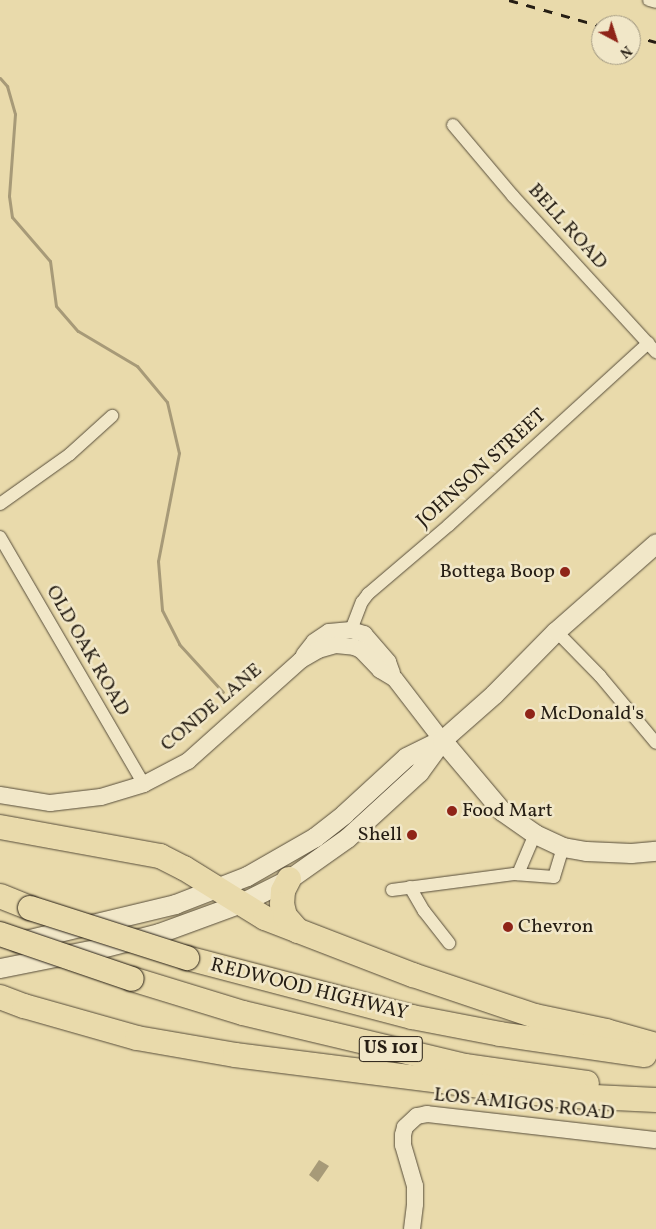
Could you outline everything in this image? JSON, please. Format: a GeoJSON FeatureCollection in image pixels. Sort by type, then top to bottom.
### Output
{"type":"FeatureCollection","features":[{"type":"Feature","properties":{"kind":"highway"},"geometry":{"type":"LineString","coordinates":[[0,827],[160,856],[184,868],[266,918],[413,975],[534,1016],[606,1031],[656,1045]]}},
{"type":"Feature","properties":{"kind":"highway"},"geometry":{"type":"LineString","coordinates":[[289,880],[283,891],[282,904],[285,916],[298,931]]}},
{"type":"Feature","properties":{"kind":"highway","name":"REDWOOD HIGHWAY"},"geometry":{"type":"LineString","coordinates":[[0,896],[30,908],[187,958],[412,1016],[500,1034],[656,1056]]}},
{"type":"Feature","properties":{"kind":"highway","name":"REDWOOD HIGHWAY"},"geometry":{"type":"LineString","coordinates":[[0,934],[132,980],[243,1014],[465,1066],[656,1094]]}},
{"type":"Feature","properties":{"kind":"highway"},"geometry":{"type":"LineString","coordinates":[[0,997],[24,1006],[137,1038],[236,1055],[553,1095],[656,1100]]}},
{"type":"Feature","properties":{"kind":"main road"},"geometry":{"type":"LineString","coordinates":[[0,968],[105,947],[159,933],[241,904],[289,880],[346,838],[419,772],[442,740],[500,688],[556,631],[656,544]]}},
{"type":"Feature","properties":{"kind":"main road"},"geometry":{"type":"LineString","coordinates":[[442,740],[502,811],[535,834],[563,847],[609,854],[656,851]]}},
{"type":"Feature","properties":{"kind":"main road"},"geometry":{"type":"LineString","coordinates":[[0,946],[175,904],[247,876],[315,837],[344,814],[406,757],[442,740]]}},
{"type":"Feature","properties":{"kind":"street"},"geometry":{"type":"LineString","coordinates":[[649,0],[656,2]]}},
{"type":"Feature","properties":{"kind":"street","name":"BELL ROAD"},"geometry":{"type":"LineString","coordinates":[[453,124],[513,196],[652,347]]}},
{"type":"Feature","properties":{"kind":"street","name":"JOHNSON STREET"},"geometry":{"type":"LineString","coordinates":[[351,630],[362,602],[368,594],[652,347]]}},
{"type":"Feature","properties":{"kind":"street"},"geometry":{"type":"LineString","coordinates":[[0,504],[70,454],[112,416]]}},
{"type":"Feature","properties":{"kind":"street","name":"OLD OAK ROAD"},"geometry":{"type":"LineString","coordinates":[[0,537],[144,784]]}},
{"type":"Feature","properties":{"kind":"street","name":"CONDE LANE"},"geometry":{"type":"LineString","coordinates":[[301,660],[309,648],[320,638],[335,630],[351,630],[364,634],[388,662],[394,679],[442,740]]}},
{"type":"Feature","properties":{"kind":"street"},"geometry":{"type":"LineString","coordinates":[[556,631],[600,676],[656,743]]}},
{"type":"Feature","properties":{"kind":"street","name":"CONDE LANE"},"geometry":{"type":"LineString","coordinates":[[0,795],[50,803],[101,797],[144,784],[188,760],[301,660],[318,650],[336,645],[361,650],[380,670],[394,679]]}},
{"type":"Feature","properties":{"kind":"street"},"geometry":{"type":"LineString","coordinates":[[518,874],[535,834]]}},
{"type":"Feature","properties":{"kind":"street"},"geometry":{"type":"LineString","coordinates":[[392,890],[518,874],[554,877],[563,847]]}},
{"type":"Feature","properties":{"kind":"street"},"geometry":{"type":"LineString","coordinates":[[410,887],[424,911],[449,943]]}},
{"type":"Feature","properties":{"kind":"street","name":"LOS AMIGOS ROAD"},"geometry":{"type":"LineString","coordinates":[[412,1229],[415,1186],[403,1145],[403,1135],[405,1127],[417,1116],[427,1114],[656,1140]]}},
{"type":"Feature","properties":{"kind":"shaded area"},"geometry":{"type":"Polygon","coordinates":[[[319,1160],[329,1166],[318,1182],[309,1175],[319,1160]]]}},
{"type":"Feature","properties":{"kind":"waterway"},"geometry":{"type":"LineString","coordinates":[[0,78],[7,86],[15,114],[9,196],[12,217],[50,261],[56,306],[78,331],[137,366],[167,402],[179,453],[158,561],[162,610],[179,644],[223,692]]}},
{"type":"Feature","properties":{"kind":"railway"},"geometry":{"type":"LineString","coordinates":[[509,0],[591,23]]}},
{"type":"Feature","properties":{"kind":"railway"},"geometry":{"type":"LineString","coordinates":[[641,38],[656,42]]}},
{"type":"Feature","properties":{"kind":"place","name":"Bottega Boop"},"geometry":{"type":"Point","coordinates":[565,572]}},
{"type":"Feature","properties":{"kind":"place","name":"McDonald's"},"geometry":{"type":"Point","coordinates":[530,714]}},
{"type":"Feature","properties":{"kind":"place","name":"Food Mart"},"geometry":{"type":"Point","coordinates":[452,811]}},
{"type":"Feature","properties":{"kind":"place","name":"Shell"},"geometry":{"type":"Point","coordinates":[412,835]}},
{"type":"Feature","properties":{"kind":"place","name":"Chevron"},"geometry":{"type":"Point","coordinates":[508,927]}}]}
